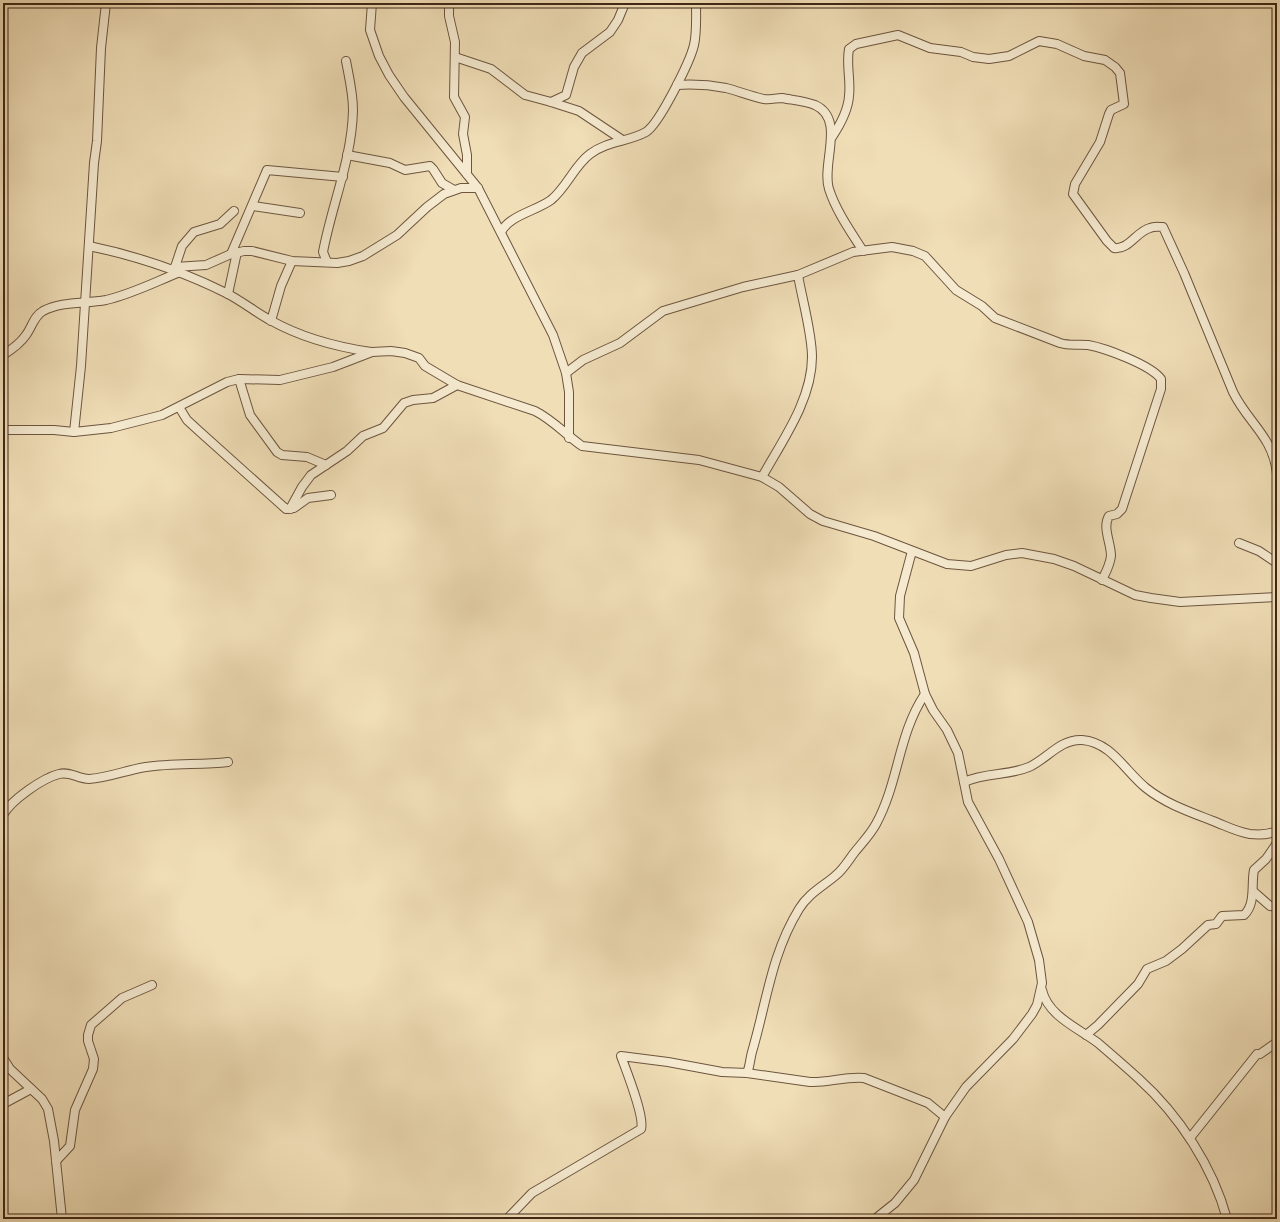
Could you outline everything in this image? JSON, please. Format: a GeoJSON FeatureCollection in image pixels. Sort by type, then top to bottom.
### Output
{"type":"FeatureCollection","features":[{"type":"Feature","properties":{"kind":"street"},"geometry":{"type":"LineString","coordinates":[[74,432],[85,302],[94,163],[97,141],[100,55],[106,3]]}},
{"type":"Feature","properties":{"kind":"street"},"geometry":{"type":"LineString","coordinates":[[372,3],[370,30],[379,56],[404,97],[446,151],[478,188],[553,335],[566,373],[569,398],[569,438]]}},
{"type":"Feature","properties":{"kind":"street"},"geometry":{"type":"LineString","coordinates":[[449,3],[449,16],[455,42],[454,97],[465,117],[463,134],[467,156],[467,174]]}},
{"type":"Feature","properties":{"kind":"street"},"geometry":{"type":"LineString","coordinates":[[551,102],[566,95],[574,67],[582,53],[610,32],[618,20],[625,3]]}},
{"type":"Feature","properties":{"kind":"street"},"geometry":{"type":"LineString","coordinates":[[501,232],[507,225],[542,206],[558,193],[588,155],[604,145],[648,131],[677,85],[691,55],[694,44],[696,3]]}},
{"type":"Feature","properties":{"kind":"street"},"geometry":{"type":"LineString","coordinates":[[832,137],[840,126],[849,97],[847,62],[849,49],[856,44],[898,35],[930,48],[961,52],[973,57],[989,59],[1009,56],[1039,41],[1057,44],[1084,56],[1105,60],[1115,67],[1120,73],[1124,104],[1111,110],[1100,142],[1075,184],[1073,194],[1106,241],[1114,248],[1127,244],[1140,232],[1150,228],[1163,227],[1184,273],[1233,392],[1240,406],[1266,438],[1276,463],[1277,474]]}},
{"type":"Feature","properties":{"kind":"street"},"geometry":{"type":"LineString","coordinates":[[455,57],[491,69],[525,95],[551,102],[587,115],[621,139]]}},
{"type":"Feature","properties":{"kind":"street"},"geometry":{"type":"LineString","coordinates":[[327,262],[323,252],[343,177],[353,111],[346,61]]}},
{"type":"Feature","properties":{"kind":"street"},"geometry":{"type":"LineString","coordinates":[[677,85],[691,84],[726,88],[747,96],[768,100],[780,98],[815,105],[824,112],[831,125],[832,137],[827,170],[829,189],[849,229],[863,251]]}},
{"type":"Feature","properties":{"kind":"street"},"geometry":{"type":"LineString","coordinates":[[347,155],[390,163],[405,170],[430,166],[442,183],[454,190]]}},
{"type":"Feature","properties":{"kind":"street"},"geometry":{"type":"LineString","coordinates":[[228,294],[234,253],[267,170],[343,177]]}},
{"type":"Feature","properties":{"kind":"street"},"geometry":{"type":"LineString","coordinates":[[3,355],[11,350],[26,336],[34,319],[41,312],[62,305],[104,300],[126,294],[176,270],[206,265],[234,253],[252,251],[292,261],[349,261],[363,256],[398,235],[438,198],[454,190],[478,188]]}},
{"type":"Feature","properties":{"kind":"street"},"geometry":{"type":"LineString","coordinates":[[253,206],[300,213]]}},
{"type":"Feature","properties":{"kind":"street"},"geometry":{"type":"LineString","coordinates":[[176,270],[182,246],[194,232],[220,224],[234,211]]}},
{"type":"Feature","properties":{"kind":"street"},"geometry":{"type":"LineString","coordinates":[[89,246],[147,260],[176,270],[228,294],[271,321],[326,342],[372,352],[383,351],[405,353],[418,358],[425,366],[457,385],[535,411],[545,416],[569,438],[582,446],[594,449],[645,453],[699,460],[762,477],[775,484],[810,514],[824,522],[874,536],[935,561],[971,566],[1006,555],[1022,553],[1042,556],[1074,566],[1135,595],[1180,602],[1277,597]]}},
{"type":"Feature","properties":{"kind":"street"},"geometry":{"type":"LineString","coordinates":[[566,373],[583,360],[620,343],[663,311],[743,287],[798,275],[853,252],[892,247],[913,251],[925,256],[956,290],[982,306],[995,318],[1060,343],[1069,345],[1087,345],[1101,348],[1134,361],[1155,372],[1161,379],[1161,389],[1122,509],[1117,514],[1109,516],[1106,523],[1111,556],[1110,563],[1102,580]]}},
{"type":"Feature","properties":{"kind":"street"},"geometry":{"type":"LineString","coordinates":[[271,321],[281,286],[292,261]]}},
{"type":"Feature","properties":{"kind":"street"},"geometry":{"type":"LineString","coordinates":[[762,477],[789,429],[803,400],[809,380],[811,350],[798,275]]}},
{"type":"Feature","properties":{"kind":"street"},"geometry":{"type":"LineString","coordinates":[[3,430],[54,430],[74,432],[92,431],[147,420],[179,408],[227,382],[239,379],[280,380],[333,367],[372,352]]}},
{"type":"Feature","properties":{"kind":"street"},"geometry":{"type":"LineString","coordinates":[[239,379],[250,415],[277,452],[282,455],[307,457],[326,465]]}},
{"type":"Feature","properties":{"kind":"street"},"geometry":{"type":"LineString","coordinates":[[290,509],[302,487],[311,475],[347,450],[363,436],[386,425],[404,403],[413,400],[433,398],[457,385]]}},
{"type":"Feature","properties":{"kind":"street"},"geometry":{"type":"LineString","coordinates":[[179,408],[187,420],[284,507],[290,509],[308,498],[331,495]]}},
{"type":"Feature","properties":{"kind":"street"},"geometry":{"type":"LineString","coordinates":[[1239,543],[1259,551],[1277,563]]}},
{"type":"Feature","properties":{"kind":"street"},"geometry":{"type":"LineString","coordinates":[[912,551],[900,596],[899,618],[914,654],[925,694],[953,741],[968,802],[999,859],[1028,922],[1042,974],[1042,990],[1044,999],[1055,1012],[1086,1035],[1140,1080],[1160,1100],[1190,1138],[1204,1163],[1227,1219]]}},
{"type":"Feature","properties":{"kind":"street"},"geometry":{"type":"LineString","coordinates":[[748,1073],[770,976],[784,934],[800,907],[818,889],[836,876],[865,842],[877,823],[896,772],[903,741],[914,711],[925,694]]}},
{"type":"Feature","properties":{"kind":"street"},"geometry":{"type":"LineString","coordinates":[[964,782],[985,774],[1016,771],[1029,767],[1069,742],[1080,740],[1090,742],[1108,750],[1147,789],[1178,808],[1238,831],[1263,835],[1277,831]]}},
{"type":"Feature","properties":{"kind":"street"},"geometry":{"type":"LineString","coordinates":[[3,814],[11,804],[21,796],[47,778],[60,773],[89,779],[164,765],[201,765],[228,762]]}},
{"type":"Feature","properties":{"kind":"street"},"geometry":{"type":"LineString","coordinates":[[1086,1035],[1098,1025],[1138,984],[1147,969],[1166,961],[1182,950],[1208,925],[1216,924],[1222,916],[1244,915],[1249,911],[1254,892],[1254,870],[1266,859],[1277,843]]}},
{"type":"Feature","properties":{"kind":"street"},"geometry":{"type":"LineString","coordinates":[[1254,892],[1270,906],[1277,907]]}},
{"type":"Feature","properties":{"kind":"street"},"geometry":{"type":"LineString","coordinates":[[56,1161],[70,1146],[75,1110],[93,1069],[94,1059],[88,1041],[91,1025],[122,998],[152,985]]}},
{"type":"Feature","properties":{"kind":"street"},"geometry":{"type":"LineString","coordinates":[[875,1219],[895,1203],[914,1180],[945,1116],[966,1087],[1013,1039],[1028,1020],[1037,1005],[1042,990]]}},
{"type":"Feature","properties":{"kind":"street"},"geometry":{"type":"LineString","coordinates":[[1190,1138],[1258,1054],[1277,1042]]}},
{"type":"Feature","properties":{"kind":"street"},"geometry":{"type":"LineString","coordinates":[[507,1219],[532,1193],[641,1128],[642,1123],[638,1106],[621,1056],[668,1062],[722,1072],[748,1073],[820,1083],[864,1078],[928,1103],[945,1116]]}},
{"type":"Feature","properties":{"kind":"street"},"geometry":{"type":"LineString","coordinates":[[3,1058],[10,1069],[48,1108],[56,1161],[62,1219]]}},
{"type":"Feature","properties":{"kind":"street"},"geometry":{"type":"LineString","coordinates":[[3,1104],[31,1089]]}}]}
